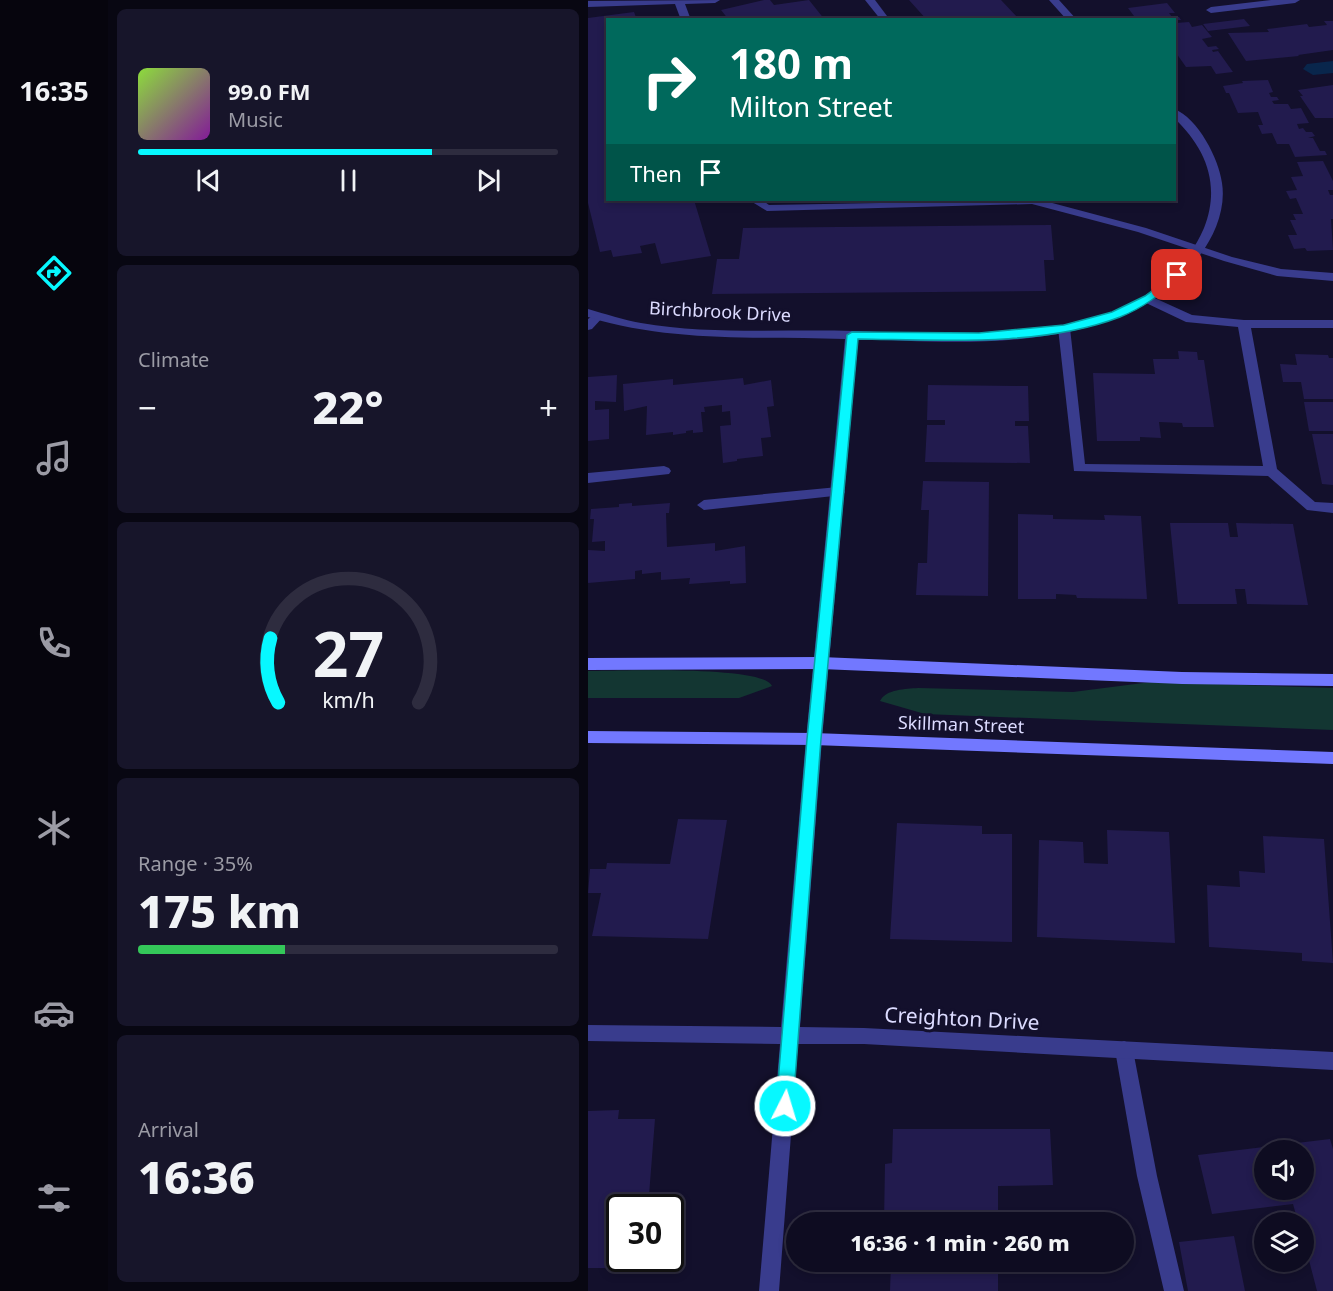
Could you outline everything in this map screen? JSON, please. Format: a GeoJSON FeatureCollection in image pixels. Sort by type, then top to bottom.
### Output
{"type":"FeatureCollection","features":[{"type":"Feature","properties":{"kind":"main road"},"geometry":{"type":"LineString","coordinates":[[588,664],[821,663],[1182,678],[1333,680]]}},
{"type":"Feature","properties":{"kind":"main road","name":"Skillman Street"},"geometry":{"type":"LineString","coordinates":[[588,737],[814,739],[1333,758]]}},
{"type":"Feature","properties":{"kind":"street"},"geometry":{"type":"LineString","coordinates":[[588,4],[715,0]]}},
{"type":"Feature","properties":{"kind":"street"},"geometry":{"type":"LineString","coordinates":[[870,0],[884,18]]}},
{"type":"Feature","properties":{"kind":"street"},"geometry":{"type":"LineString","coordinates":[[1054,0],[1071,18]]}},
{"type":"Feature","properties":{"kind":"street"},"geometry":{"type":"LineString","coordinates":[[1211,10],[1295,0]]}},
{"type":"Feature","properties":{"kind":"street"},"geometry":{"type":"LineString","coordinates":[[679,1],[685,18]]}},
{"type":"Feature","properties":{"kind":"street","name":"Birchbrook Drive"},"geometry":{"type":"LineString","coordinates":[[591,319],[695,332],[979,336],[1064,328],[1116,315],[1148,299],[1177,275],[1200,250],[1208,236],[1216,211],[1219,186],[1208,150],[1191,126],[1176,114]]}},
{"type":"Feature","properties":{"kind":"street"},"geometry":{"type":"LineString","coordinates":[[756,201],[766,208],[998,201]]}},
{"type":"Feature","properties":{"kind":"street"},"geometry":{"type":"LineString","coordinates":[[1035,201],[1142,230],[1200,250],[1281,273],[1333,277]]}},
{"type":"Feature","properties":{"kind":"street"},"geometry":{"type":"LineString","coordinates":[[1148,299],[1191,320],[1244,324],[1333,324]]}},
{"type":"Feature","properties":{"kind":"street"},"geometry":{"type":"LineString","coordinates":[[1244,324],[1271,471],[1312,507],[1333,508]]}},
{"type":"Feature","properties":{"kind":"street"},"geometry":{"type":"LineString","coordinates":[[1064,328],[1079,468],[1271,471]]}},
{"type":"Feature","properties":{"kind":"street"},"geometry":{"type":"LineString","coordinates":[[770,1291],[814,739],[852,335]]}},
{"type":"Feature","properties":{"kind":"street"},"geometry":{"type":"LineString","coordinates":[[588,478],[664,471]]}},
{"type":"Feature","properties":{"kind":"street"},"geometry":{"type":"LineString","coordinates":[[704,505],[838,492]]}},
{"type":"Feature","properties":{"kind":"street","name":"Creighton Drive"},"geometry":{"type":"LineString","coordinates":[[588,1033],[864,1036],[1333,1061]]}},
{"type":"Feature","properties":{"kind":"street"},"geometry":{"type":"LineString","coordinates":[[1124,1050],[1147,1176],[1174,1291]]}},
{"type":"Feature","properties":{"kind":"green space"},"geometry":{"type":"Polygon","coordinates":[[[588,671],[717,672],[763,679],[772,686],[739,698],[588,698],[588,671]]]}},
{"type":"Feature","properties":{"kind":"green space"},"geometry":{"type":"Polygon","coordinates":[[[1151,682],[1333,688],[1333,730],[925,714],[880,701],[887,694],[902,689],[1073,692],[1151,682]]]}},
{"type":"Feature","properties":{"kind":"water"},"geometry":{"type":"Polygon","coordinates":[[[1333,61],[1333,73],[1313,75],[1303,69],[1307,64],[1333,61]]]}},
{"type":"Feature","properties":{"kind":"building"},"geometry":{"type":"Polygon","coordinates":[[[764,0],[770,0],[774,5],[809,0],[823,18],[727,18],[721,10],[764,0]]]}},
{"type":"Feature","properties":{"kind":"building"},"geometry":{"type":"Polygon","coordinates":[[[909,0],[1001,0],[1018,18],[925,18],[909,0]]]}},
{"type":"Feature","properties":{"kind":"building"},"geometry":{"type":"Polygon","coordinates":[[[1167,3],[1175,13],[1169,13],[1172,17],[1179,17],[1181,20],[1136,18],[1128,8],[1167,3]]]}},
{"type":"Feature","properties":{"kind":"building"},"geometry":{"type":"Polygon","coordinates":[[[634,12],[636,18],[606,18],[606,201],[694,201],[711,256],[661,264],[655,243],[640,246],[642,253],[613,257],[611,250],[600,252],[588,203],[588,18],[634,12]]]}},
{"type":"Feature","properties":{"kind":"building"},"geometry":{"type":"Polygon","coordinates":[[[1244,19],[1250,26],[1208,31],[1203,24],[1244,19]]]}},
{"type":"Feature","properties":{"kind":"building"},"geometry":{"type":"Polygon","coordinates":[[[1324,21],[1333,21],[1333,50],[1299,56],[1246,61],[1228,33],[1269,32],[1267,29],[1307,24],[1309,27],[1327,25],[1324,21]]]}},
{"type":"Feature","properties":{"kind":"building"},"geometry":{"type":"Polygon","coordinates":[[[1189,22],[1192,27],[1202,25],[1212,37],[1202,39],[1208,47],[1216,46],[1219,49],[1212,50],[1213,52],[1218,51],[1233,72],[1216,74],[1211,66],[1186,67],[1176,53],[1176,23],[1189,22]]]}},
{"type":"Feature","properties":{"kind":"building"},"geometry":{"type":"Polygon","coordinates":[[[1268,80],[1273,92],[1269,93],[1271,97],[1277,97],[1279,100],[1272,101],[1274,104],[1288,104],[1291,109],[1301,108],[1309,123],[1297,124],[1299,129],[1303,128],[1306,132],[1312,132],[1315,136],[1308,138],[1313,138],[1320,151],[1325,151],[1327,155],[1295,157],[1289,144],[1277,144],[1272,133],[1262,134],[1258,125],[1263,125],[1258,112],[1238,113],[1229,93],[1226,93],[1223,86],[1243,83],[1242,81],[1268,80]]]}},
{"type":"Feature","properties":{"kind":"building"},"geometry":{"type":"Polygon","coordinates":[[[1333,85],[1333,118],[1315,118],[1298,90],[1333,85]]]}},
{"type":"Feature","properties":{"kind":"building"},"geometry":{"type":"Polygon","coordinates":[[[1323,161],[1333,181],[1333,190],[1328,190],[1330,195],[1333,195],[1333,219],[1331,219],[1333,250],[1294,249],[1288,235],[1297,235],[1290,220],[1296,220],[1293,214],[1303,214],[1296,198],[1290,199],[1286,191],[1297,190],[1291,177],[1303,176],[1297,162],[1323,161]]]}},
{"type":"Feature","properties":{"kind":"building"},"geometry":{"type":"Polygon","coordinates":[[[1051,225],[1054,260],[1044,260],[1046,291],[712,294],[717,259],[739,259],[743,228],[1051,225]]]}},
{"type":"Feature","properties":{"kind":"building"},"geometry":{"type":"Polygon","coordinates":[[[1178,351],[1197,352],[1198,360],[1204,360],[1214,427],[1183,427],[1182,423],[1159,422],[1161,438],[1140,437],[1140,441],[1097,441],[1093,373],[1155,374],[1153,359],[1179,359],[1178,351]]]}},
{"type":"Feature","properties":{"kind":"building"},"geometry":{"type":"Polygon","coordinates":[[[1295,354],[1328,355],[1329,358],[1333,358],[1333,399],[1304,399],[1301,382],[1283,382],[1280,364],[1297,365],[1295,354]]]}},
{"type":"Feature","properties":{"kind":"building"},"geometry":{"type":"Polygon","coordinates":[[[617,375],[616,402],[595,401],[595,410],[609,409],[609,439],[588,441],[588,377],[617,375]]]}},
{"type":"Feature","properties":{"kind":"building"},"geometry":{"type":"Polygon","coordinates":[[[743,378],[744,385],[771,380],[774,406],[767,407],[771,437],[761,438],[763,456],[723,463],[720,426],[731,425],[730,411],[722,412],[722,405],[704,407],[705,412],[701,412],[703,432],[693,433],[693,430],[673,435],[673,432],[646,435],[647,406],[624,411],[623,384],[673,379],[673,385],[743,378]]]}},
{"type":"Feature","properties":{"kind":"building"},"geometry":{"type":"Polygon","coordinates":[[[928,385],[1028,386],[1029,421],[1015,421],[1015,426],[1028,426],[1030,463],[925,462],[927,425],[945,425],[945,420],[927,420],[928,385]]]}},
{"type":"Feature","properties":{"kind":"building"},"geometry":{"type":"Polygon","coordinates":[[[1304,402],[1333,402],[1333,431],[1309,431],[1304,402]]]}},
{"type":"Feature","properties":{"kind":"building"},"geometry":{"type":"Polygon","coordinates":[[[1312,434],[1333,434],[1333,485],[1322,484],[1312,434]]]}},
{"type":"Feature","properties":{"kind":"building"},"geometry":{"type":"Polygon","coordinates":[[[923,481],[989,482],[988,596],[916,595],[918,563],[927,563],[929,510],[921,510],[923,481]]]}},
{"type":"Feature","properties":{"kind":"building"},"geometry":{"type":"Polygon","coordinates":[[[632,503],[632,506],[670,503],[669,513],[666,513],[667,547],[715,543],[715,551],[745,546],[746,583],[730,584],[730,581],[689,584],[690,578],[661,580],[661,572],[642,574],[642,570],[635,571],[635,579],[588,583],[588,550],[605,551],[605,541],[592,542],[594,519],[590,519],[591,509],[619,507],[619,504],[632,503]]]}},
{"type":"Feature","properties":{"kind":"building"},"geometry":{"type":"Polygon","coordinates":[[[1018,514],[1053,515],[1053,519],[1105,520],[1104,515],[1141,516],[1147,599],[1077,598],[1076,595],[1056,594],[1056,599],[1018,599],[1018,514]]]}},
{"type":"Feature","properties":{"kind":"building"},"geometry":{"type":"Polygon","coordinates":[[[1170,523],[1228,523],[1230,537],[1238,537],[1236,523],[1293,524],[1308,605],[1247,604],[1245,589],[1235,589],[1237,604],[1178,604],[1170,523]]]}},
{"type":"Feature","properties":{"kind":"building"},"geometry":{"type":"Polygon","coordinates":[[[678,819],[727,820],[708,939],[592,936],[601,893],[588,893],[590,869],[606,869],[607,863],[670,864],[678,819]]]}},
{"type":"Feature","properties":{"kind":"building"},"geometry":{"type":"Polygon","coordinates":[[[897,823],[982,826],[982,834],[1012,834],[1012,942],[890,939],[897,823]]]}},
{"type":"Feature","properties":{"kind":"building"},"geometry":{"type":"Polygon","coordinates":[[[1107,830],[1169,832],[1175,943],[1037,937],[1039,840],[1083,842],[1084,863],[1108,864],[1107,830]]]}},
{"type":"Feature","properties":{"kind":"building"},"geometry":{"type":"Polygon","coordinates":[[[1263,836],[1324,839],[1333,963],[1302,961],[1302,953],[1209,947],[1207,885],[1240,887],[1239,871],[1265,873],[1263,836]]]}},
{"type":"Feature","properties":{"kind":"building"},"geometry":{"type":"Polygon","coordinates":[[[619,1110],[618,1119],[655,1119],[649,1194],[606,1194],[606,1268],[588,1268],[588,1111],[619,1110]]]}},
{"type":"Feature","properties":{"kind":"building"},"geometry":{"type":"Polygon","coordinates":[[[893,1129],[1050,1129],[1053,1185],[998,1186],[998,1212],[884,1212],[885,1164],[892,1163],[893,1129]]]}},
{"type":"Feature","properties":{"kind":"building"},"geometry":{"type":"Polygon","coordinates":[[[1330,1139],[1333,1149],[1333,1291],[1317,1291],[1312,1272],[1314,1272],[1314,1212],[1295,1212],[1293,1204],[1212,1214],[1198,1155],[1254,1148],[1254,1200],[1314,1200],[1314,1141],[1330,1139]]]}},
{"type":"Feature","properties":{"kind":"building"},"geometry":{"type":"Polygon","coordinates":[[[1234,1236],[1245,1291],[1188,1291],[1179,1242],[1234,1236]]]}},
{"type":"Feature","properties":{"kind":"building"},"geometry":{"type":"Polygon","coordinates":[[[891,1272],[998,1272],[998,1291],[890,1291],[891,1272]]]}},
{"type":"Feature","properties":{"kind":"route"},"geometry":{"type":"LineString","coordinates":[[785,1106],[814,739],[852,335],[979,336],[1064,328],[1116,315],[1148,299],[1177,275]]}}]}
